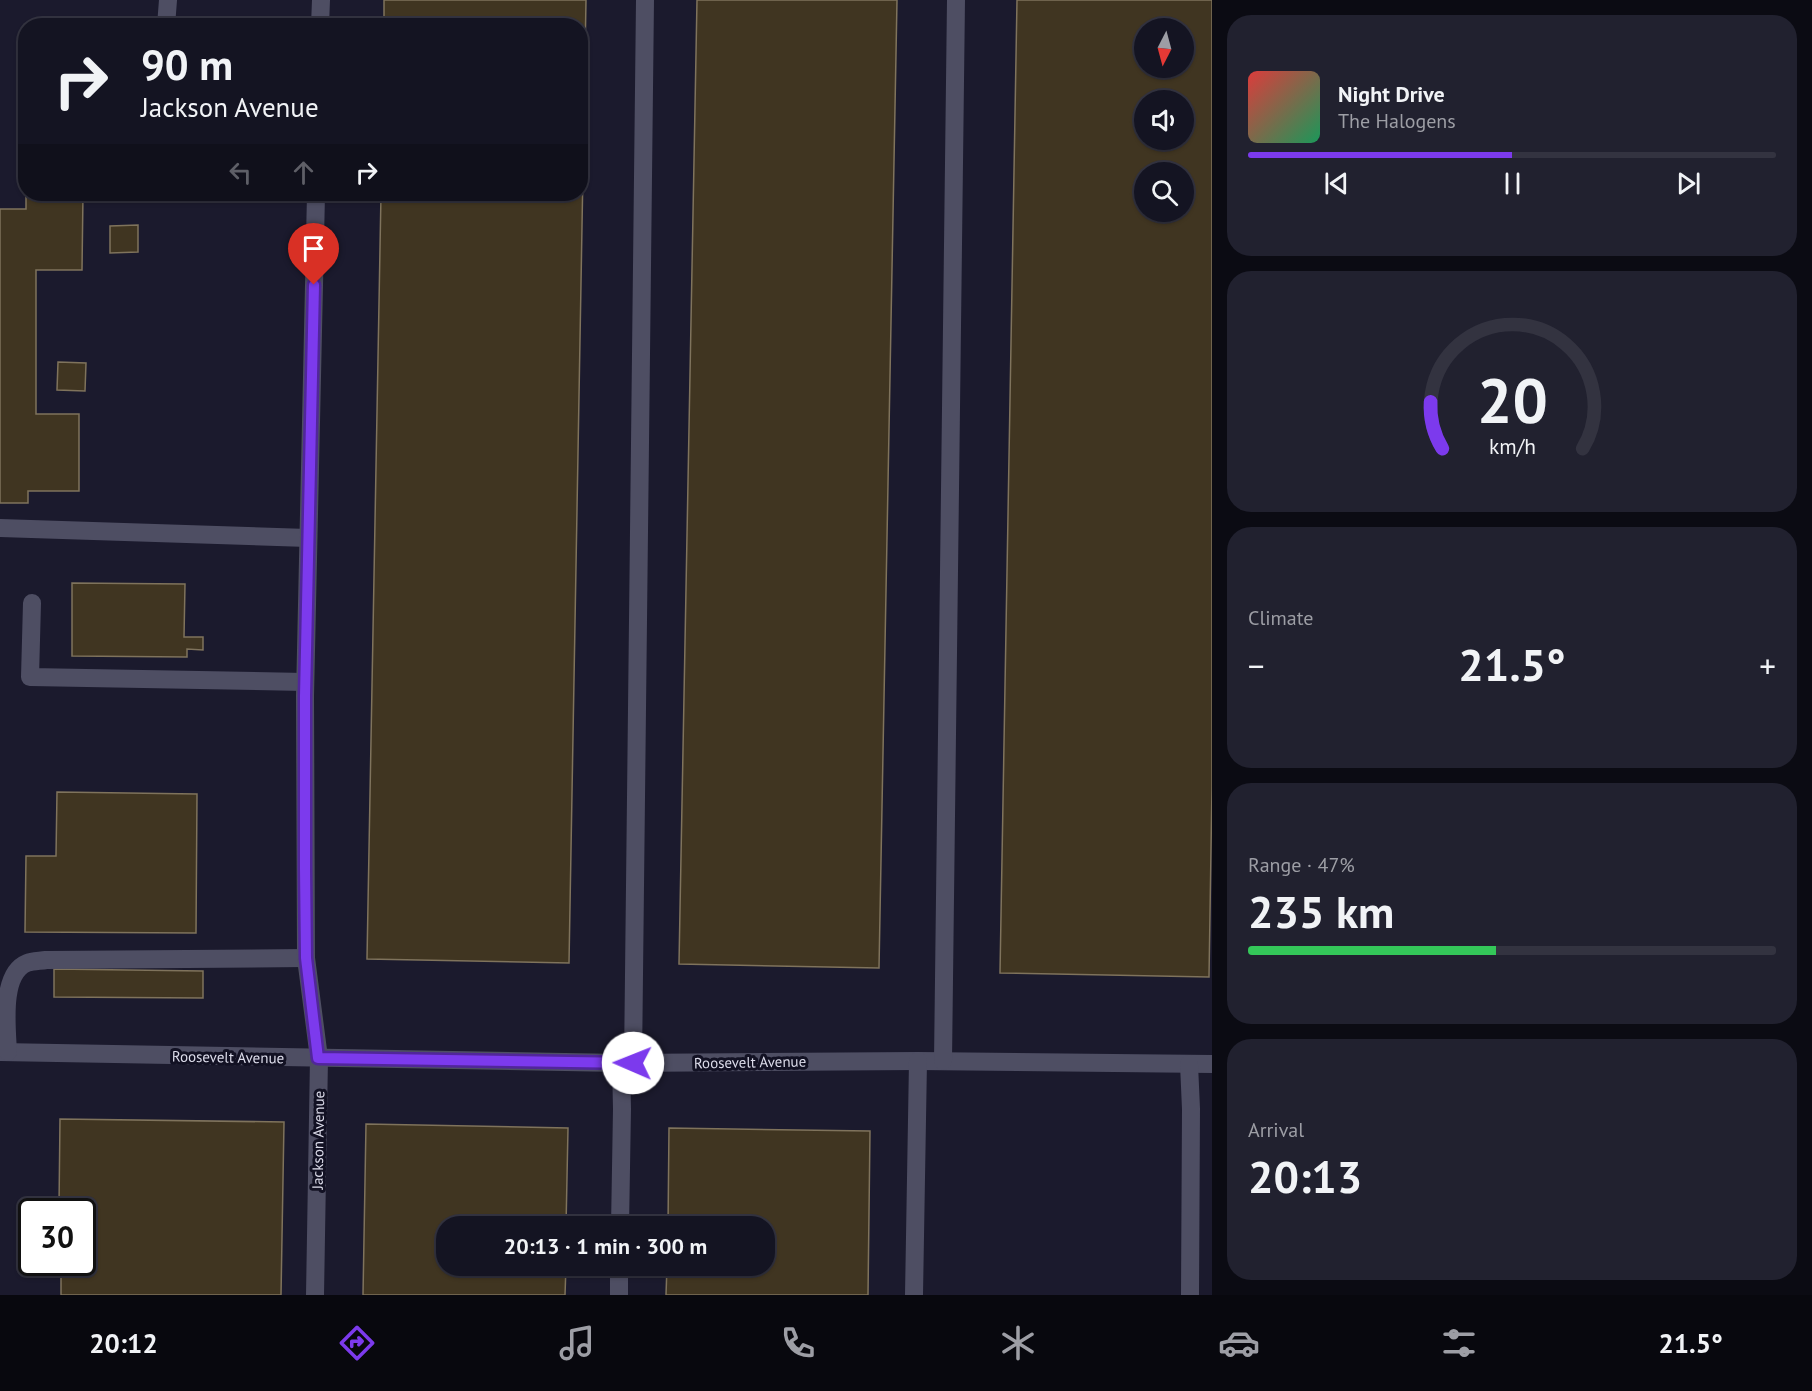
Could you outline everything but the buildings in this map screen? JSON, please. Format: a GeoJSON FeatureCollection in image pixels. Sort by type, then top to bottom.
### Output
{"type":"FeatureCollection","features":[{"type":"Feature","properties":{"kind":"street"},"geometry":{"type":"LineString","coordinates":[[167,18],[168,0]]}},
{"type":"Feature","properties":{"kind":"street"},"geometry":{"type":"LineString","coordinates":[[320,18],[321,0]]}},
{"type":"Feature","properties":{"kind":"street"},"geometry":{"type":"LineString","coordinates":[[620,1216],[622,1109],[627,1063],[645,0]]}},
{"type":"Feature","properties":{"kind":"street"},"geometry":{"type":"LineString","coordinates":[[943,1061],[956,0]]}},
{"type":"Feature","properties":{"kind":"street","name":"Jackson Avenue"},"geometry":{"type":"LineString","coordinates":[[315,1295],[318,1058],[306,958],[305,682],[316,201]]}},
{"type":"Feature","properties":{"kind":"street"},"geometry":{"type":"LineString","coordinates":[[0,528],[308,538]]}},
{"type":"Feature","properties":{"kind":"street"},"geometry":{"type":"LineString","coordinates":[[32,603],[30,677],[305,682]]}},
{"type":"Feature","properties":{"kind":"street"},"geometry":{"type":"LineString","coordinates":[[4,1052],[7,995],[13,974],[25,963],[46,960],[306,958]]}},
{"type":"Feature","properties":{"kind":"street","name":"Roosevelt Avenue"},"geometry":{"type":"LineString","coordinates":[[4,1052],[627,1063],[918,1060],[1212,1064]]}},
{"type":"Feature","properties":{"kind":"street"},"geometry":{"type":"LineString","coordinates":[[914,1295],[918,1060]]}},
{"type":"Feature","properties":{"kind":"street"},"geometry":{"type":"LineString","coordinates":[[1189,1064],[1191,1109],[1190,1295]]}},
{"type":"Feature","properties":{"kind":"street"},"geometry":{"type":"LineString","coordinates":[[619,1276],[619,1295]]}},
{"type":"Feature","properties":{"kind":"route"},"geometry":{"type":"LineString","coordinates":[[314,285],[305,696],[305,869],[306,958],[318,1058],[633,1063]]}}]}
